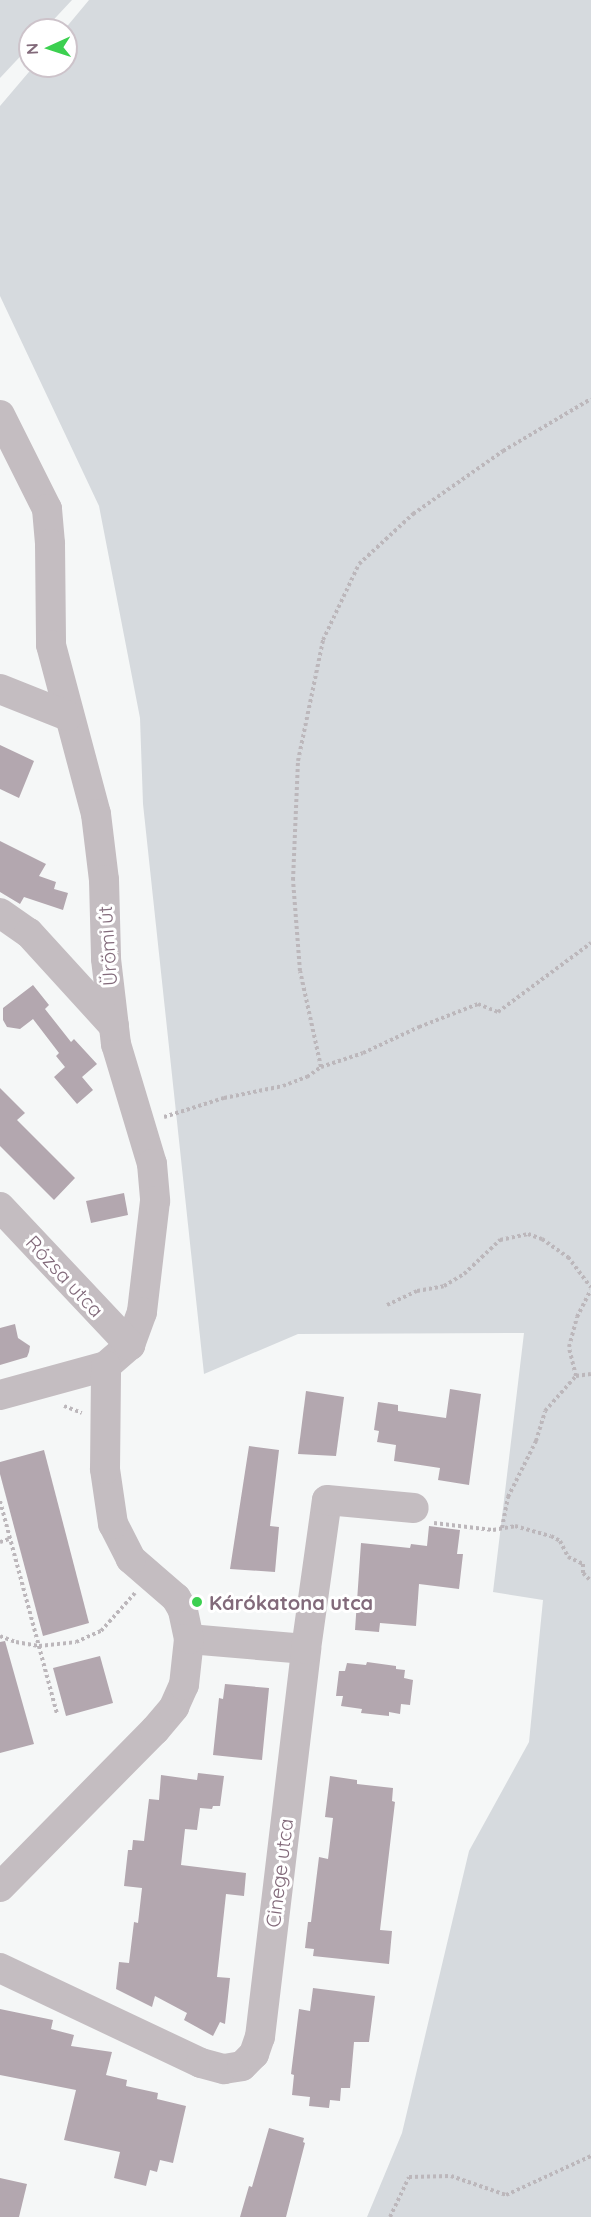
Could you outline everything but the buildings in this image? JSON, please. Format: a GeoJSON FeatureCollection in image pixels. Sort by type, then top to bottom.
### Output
{"type":"FeatureCollection","features":[{"type":"Feature","properties":{"kind":"street","name":"Ürömi út"},"geometry":{"type":"LineString","coordinates":[[0,415],[13,457],[48,509],[51,645],[99,832],[106,958],[114,1026],[125,1077],[152,1164],[155,1201],[142,1312],[130,1345],[106,1366],[0,1395]]}},
{"type":"Feature","properties":{"kind":"street"},"geometry":{"type":"LineString","coordinates":[[0,689],[68,716]]}},
{"type":"Feature","properties":{"kind":"street"},"geometry":{"type":"LineString","coordinates":[[0,913],[29,933],[114,1026]]}},
{"type":"Feature","properties":{"kind":"street","name":"Rózsa utca"},"geometry":{"type":"LineString","coordinates":[[0,1207],[130,1345]]}},
{"type":"Feature","properties":{"kind":"street"},"geometry":{"type":"LineString","coordinates":[[0,1887],[155,1730],[174,1707],[184,1685],[189,1639],[183,1610],[176,1598],[149,1577],[131,1559],[121,1544],[113,1524],[107,1499],[106,1366]]}},
{"type":"Feature","properties":{"kind":"street","name":"Cinege utca"},"geometry":{"type":"LineString","coordinates":[[0,1968],[201,2063],[224,2069],[242,2066],[254,2054],[260,2037],[306,1649],[327,1500],[414,1508]]}},
{"type":"Feature","properties":{"kind":"street"},"geometry":{"type":"LineString","coordinates":[[189,1639],[306,1649]]}},
{"type":"Feature","properties":{"kind":"path"},"geometry":{"type":"LineString","coordinates":[[321,1067],[300,971],[293,880],[298,761],[323,640],[359,564],[413,514],[503,451],[591,399]]}},
{"type":"Feature","properties":{"kind":"path"},"geometry":{"type":"LineString","coordinates":[[141,1124],[224,1098],[283,1086],[307,1077],[321,1067],[363,1053],[419,1027],[478,1004],[498,1012],[591,943]]}},
{"type":"Feature","properties":{"kind":"path"},"geometry":{"type":"LineString","coordinates":[[387,1305],[417,1291],[444,1286],[464,1274],[500,1240],[528,1234],[542,1239],[568,1257],[591,1288],[577,1317],[569,1347],[576,1376]]}},
{"type":"Feature","properties":{"kind":"path"},"geometry":{"type":"LineString","coordinates":[[502,1528],[508,1497],[536,1441],[545,1412],[576,1376],[591,1374]]}},
{"type":"Feature","properties":{"kind":"path"},"geometry":{"type":"LineString","coordinates":[[0,1501],[57,1714]]}},
{"type":"Feature","properties":{"kind":"path"},"geometry":{"type":"LineString","coordinates":[[414,1508],[416,1520],[494,1530],[524,1528],[560,1541],[568,1557],[583,1564],[583,1573],[591,1581]]}},
{"type":"Feature","properties":{"kind":"path"},"geometry":{"type":"LineString","coordinates":[[0,1542],[9,1539]]}},
{"type":"Feature","properties":{"kind":"path"},"geometry":{"type":"LineString","coordinates":[[0,1636],[15,1642],[39,1646],[76,1642],[101,1631],[149,1577]]}},
{"type":"Feature","properties":{"kind":"path"},"geometry":{"type":"LineString","coordinates":[[390,2217],[409,2177],[451,2176],[506,2195],[591,2156]]}},
{"type":"Feature","properties":{"kind":"shaded area"},"geometry":{"type":"Polygon","coordinates":[[[0,0],[72,0],[55,18],[18,18],[18,59],[0,78],[0,0]]]}},
{"type":"Feature","properties":{"kind":"shaded area"},"geometry":{"type":"Polygon","coordinates":[[[89,0],[591,0],[591,2217],[367,2217],[402,2133],[469,1851],[529,1742],[543,1600],[493,1592],[524,1333],[298,1334],[204,1374],[143,804],[140,718],[99,506],[0,296],[0,106],[24,78],[78,78],[78,18],[74,18],[89,0]]]}},
{"type":"Feature","properties":{"kind":"place","name":"Kárókatona utca"},"geometry":{"type":"Point","coordinates":[197,1602]}}]}
